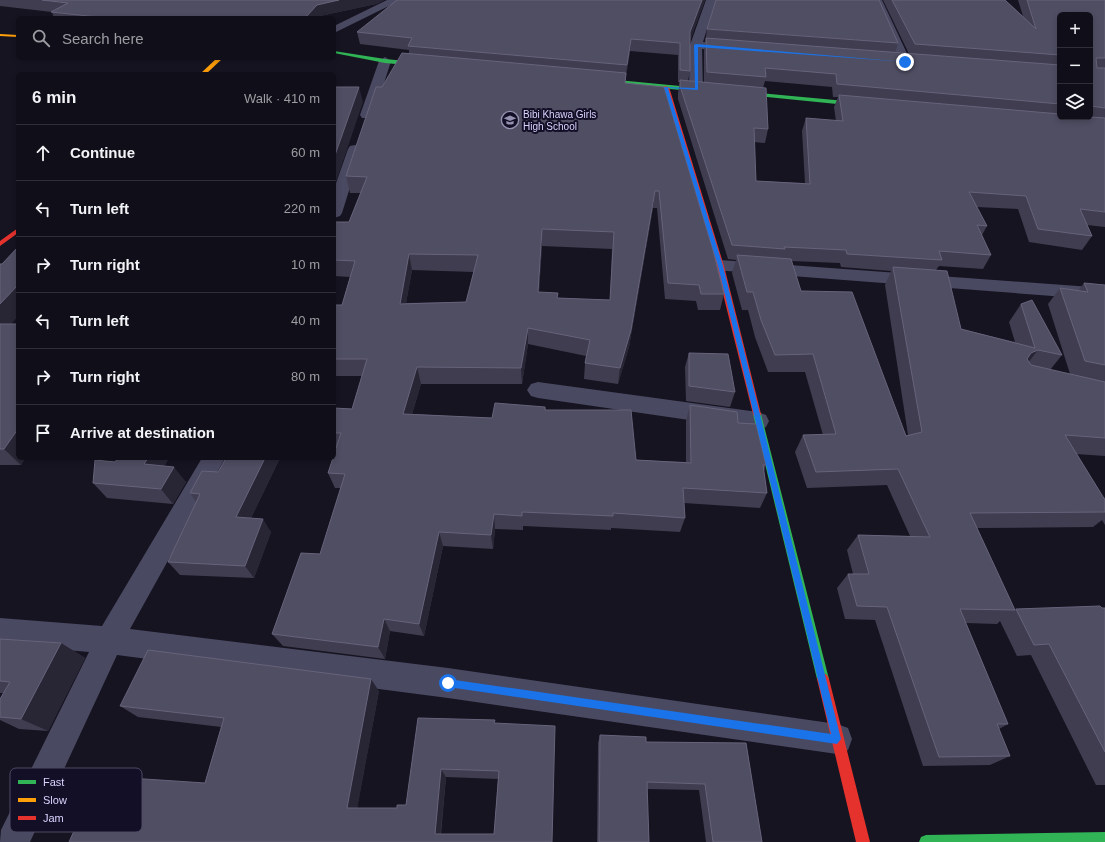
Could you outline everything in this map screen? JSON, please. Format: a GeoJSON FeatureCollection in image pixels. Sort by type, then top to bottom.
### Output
{"type":"FeatureCollection","features":[{"type":"Feature","properties":{"kind":"main road"},"geometry":{"type":"LineString","coordinates":[[0,35],[16,36]]}},
{"type":"Feature","properties":{"kind":"main road"},"geometry":{"type":"LineString","coordinates":[[336,52],[385,61],[440,66]]}},
{"type":"Feature","properties":{"kind":"main road"},"geometry":{"type":"LineString","coordinates":[[205,72],[218,60]]}},
{"type":"Feature","properties":{"kind":"main road"},"geometry":{"type":"LineString","coordinates":[[588,80],[700,89]]}},
{"type":"Feature","properties":{"kind":"main road"},"geometry":{"type":"LineString","coordinates":[[666,87],[720,266],[863,842]]}},
{"type":"Feature","properties":{"kind":"main road"},"geometry":{"type":"LineString","coordinates":[[728,92],[878,106]]}},
{"type":"Feature","properties":{"kind":"main road"},"geometry":{"type":"LineString","coordinates":[[0,244],[16,232]]}},
{"type":"Feature","properties":{"kind":"main road"},"geometry":{"type":"LineString","coordinates":[[926,842],[1105,839]]}},
{"type":"Feature","properties":{"kind":"street"},"geometry":{"type":"LineString","coordinates":[[336,29],[396,0]]}},
{"type":"Feature","properties":{"kind":"street"},"geometry":{"type":"LineString","coordinates":[[700,89],[696,45],[711,0]]}},
{"type":"Feature","properties":{"kind":"street"},"geometry":{"type":"LineString","coordinates":[[877,0],[905,62]]}},
{"type":"Feature","properties":{"kind":"street"},"geometry":{"type":"LineString","coordinates":[[696,45],[750,50]]}},
{"type":"Feature","properties":{"kind":"street"},"geometry":{"type":"LineString","coordinates":[[889,60],[920,63]]}},
{"type":"Feature","properties":{"kind":"street"},"geometry":{"type":"LineString","coordinates":[[336,207],[385,61]]}},
{"type":"Feature","properties":{"kind":"street"},"geometry":{"type":"LineString","coordinates":[[720,266],[1105,294]]}},
{"type":"Feature","properties":{"kind":"street"},"geometry":{"type":"LineString","coordinates":[[538,390],[758,421]]}},
{"type":"Feature","properties":{"kind":"street"},"geometry":{"type":"LineString","coordinates":[[48,768],[109,640],[213,460]]}},
{"type":"Feature","properties":{"kind":"street"},"geometry":{"type":"LineString","coordinates":[[0,631],[109,640],[448,683],[837,739]]}},
{"type":"Feature","properties":{"kind":"street"},"geometry":{"type":"LineString","coordinates":[[13,842],[18,832]]}},
{"type":"Feature","properties":{"kind":"building"},"geometry":{"type":"Polygon","coordinates":[[[42,0],[339,0],[317,5],[307,16],[88,16],[51,12],[68,3],[42,0]]]}},
{"type":"Feature","properties":{"kind":"building"},"geometry":{"type":"Polygon","coordinates":[[[397,0],[702,0],[690,32],[690,71],[680,70],[680,43],[631,39],[627,65],[408,46],[412,38],[357,32],[397,0]]]}},
{"type":"Feature","properties":{"kind":"building"},"geometry":{"type":"Polygon","coordinates":[[[716,0],[879,0],[898,43],[707,29],[716,0]]]}},
{"type":"Feature","properties":{"kind":"building"},"geometry":{"type":"Polygon","coordinates":[[[892,0],[1005,0],[1036,29],[1027,0],[1105,0],[1105,58],[1096,58],[1097,68],[1105,68],[1105,108],[1093,106],[1093,12],[1057,12],[1057,55],[915,44],[892,0]]]}},
{"type":"Feature","properties":{"kind":"building"},"geometry":{"type":"Polygon","coordinates":[[[706,38],[1057,65],[1057,104],[837,84],[836,74],[765,68],[766,77],[707,72],[706,38]]]}},
{"type":"Feature","properties":{"kind":"building"},"geometry":{"type":"Polygon","coordinates":[[[402,53],[626,73],[625,83],[664,87],[713,250],[724,294],[701,294],[699,285],[668,283],[659,191],[655,191],[631,330],[620,368],[585,363],[590,340],[528,328],[521,368],[417,367],[403,414],[492,418],[495,403],[545,407],[545,410],[631,410],[636,460],[691,463],[690,405],[737,412],[738,423],[756,424],[766,465],[763,465],[767,493],[683,488],[685,518],[613,513],[613,516],[522,512],[522,516],[494,514],[491,535],[439,532],[419,624],[384,619],[378,647],[272,634],[301,553],[320,554],[345,474],[328,473],[332,460],[336,460],[336,448],[341,433],[336,433],[336,408],[352,409],[367,359],[336,359],[336,305],[342,305],[355,261],[336,260],[336,222],[349,222],[367,177],[346,176],[376,87],[382,87],[402,53]],[[542,229],[538,292],[558,293],[557,298],[610,300],[614,232],[542,229]],[[409,254],[400,304],[466,302],[478,255],[409,254]]]}},
{"type":"Feature","properties":{"kind":"building"},"geometry":{"type":"Polygon","coordinates":[[[680,80],[766,88],[768,129],[754,128],[756,181],[810,184],[806,118],[843,121],[839,95],[1057,114],[1057,120],[1093,120],[1093,117],[1105,118],[1105,212],[1080,209],[1092,236],[1038,229],[1026,196],[969,192],[987,226],[977,225],[991,255],[939,251],[942,260],[847,254],[846,250],[784,247],[785,249],[732,245],[680,86],[680,80]]]}},
{"type":"Feature","properties":{"kind":"building"},"geometry":{"type":"Polygon","coordinates":[[[336,87],[359,87],[336,152],[336,87]]]}},
{"type":"Feature","properties":{"kind":"building"},"geometry":{"type":"Polygon","coordinates":[[[16,249],[16,287],[0,304],[0,264],[2,264],[16,249]]]}},
{"type":"Feature","properties":{"kind":"building"},"geometry":{"type":"Polygon","coordinates":[[[737,255],[791,259],[801,291],[852,292],[906,436],[922,432],[893,267],[947,271],[961,329],[1035,348],[1021,304],[1032,300],[1062,355],[1038,350],[1031,353],[1027,359],[1031,365],[1105,382],[1105,438],[1065,435],[1105,500],[1105,512],[970,513],[1015,610],[960,609],[1008,724],[997,724],[1010,756],[939,757],[887,607],[857,606],[848,574],[869,574],[858,535],[930,537],[898,469],[816,472],[803,435],[836,434],[813,354],[775,355],[761,320],[753,292],[747,292],[737,255]]]}},
{"type":"Feature","properties":{"kind":"building"},"geometry":{"type":"Polygon","coordinates":[[[1084,283],[1105,285],[1105,365],[1085,361],[1060,288],[1088,292],[1084,283]]]}},
{"type":"Feature","properties":{"kind":"building"},"geometry":{"type":"Polygon","coordinates":[[[0,324],[16,324],[16,432],[4,449],[0,449],[0,324]]]}},
{"type":"Feature","properties":{"kind":"building"},"geometry":{"type":"Polygon","coordinates":[[[689,353],[728,354],[735,392],[689,386],[689,353]]]}},
{"type":"Feature","properties":{"kind":"building"},"geometry":{"type":"Polygon","coordinates":[[[95,460],[115,462],[116,460],[147,460],[144,464],[174,467],[161,489],[93,483],[95,460]]]}},
{"type":"Feature","properties":{"kind":"building"},"geometry":{"type":"Polygon","coordinates":[[[225,460],[264,460],[236,517],[263,519],[245,566],[168,562],[200,494],[190,493],[202,471],[218,472],[225,460]]]}},
{"type":"Feature","properties":{"kind":"building"},"geometry":{"type":"Polygon","coordinates":[[[1100,606],[1105,608],[1105,752],[1049,644],[1034,645],[1016,609],[1100,606]]]}},
{"type":"Feature","properties":{"kind":"building"},"geometry":{"type":"Polygon","coordinates":[[[0,639],[61,643],[21,719],[0,717],[0,699],[10,682],[0,681],[0,639]]]}},
{"type":"Feature","properties":{"kind":"building"},"geometry":{"type":"Polygon","coordinates":[[[148,650],[371,679],[347,808],[397,808],[397,805],[406,805],[418,718],[495,720],[494,723],[555,726],[552,842],[69,842],[74,832],[142,832],[142,779],[205,783],[224,718],[120,706],[148,650]],[[441,769],[435,834],[494,834],[499,771],[441,769]]]}},
{"type":"Feature","properties":{"kind":"building"},"geometry":{"type":"Polygon","coordinates":[[[600,735],[646,737],[646,742],[746,743],[762,842],[713,842],[705,784],[647,782],[649,842],[599,842],[600,735]]]}},
{"type":"Feature","properties":{"kind":"traffic: fast"},"geometry":{"type":"LineString","coordinates":[[336,52],[385,61],[427,65]]}},
{"type":"Feature","properties":{"kind":"traffic: fast"},"geometry":{"type":"LineString","coordinates":[[596,80],[680,88]]}},
{"type":"Feature","properties":{"kind":"traffic: fast"},"geometry":{"type":"LineString","coordinates":[[738,93],[867,105]]}},
{"type":"Feature","properties":{"kind":"traffic: fast"},"geometry":{"type":"LineString","coordinates":[[757,414],[823,679]]}},
{"type":"Feature","properties":{"kind":"traffic: fast"},"geometry":{"type":"LineString","coordinates":[[926,842],[1105,839]]}},
{"type":"Feature","properties":{"kind":"traffic: slow"},"geometry":{"type":"LineString","coordinates":[[0,35],[16,36]]}},
{"type":"Feature","properties":{"kind":"traffic: slow"},"geometry":{"type":"LineString","coordinates":[[205,72],[218,60]]}},
{"type":"Feature","properties":{"kind":"traffic: jam"},"geometry":{"type":"LineString","coordinates":[[666,87],[720,266],[757,414]]}},
{"type":"Feature","properties":{"kind":"traffic: jam"},"geometry":{"type":"LineString","coordinates":[[0,244],[16,232]]}},
{"type":"Feature","properties":{"kind":"traffic: jam"},"geometry":{"type":"LineString","coordinates":[[823,679],[863,842]]}},
{"type":"Feature","properties":{"kind":"place","name":"Bibi Khawa Girls High School"},"geometry":{"type":"Point","coordinates":[510,120]}},
{"type":"Feature","properties":{"kind":"route"},"geometry":{"type":"LineString","coordinates":[[448,683],[837,739],[720,266],[666,87],[696,89],[696,45],[905,62]]}}]}
